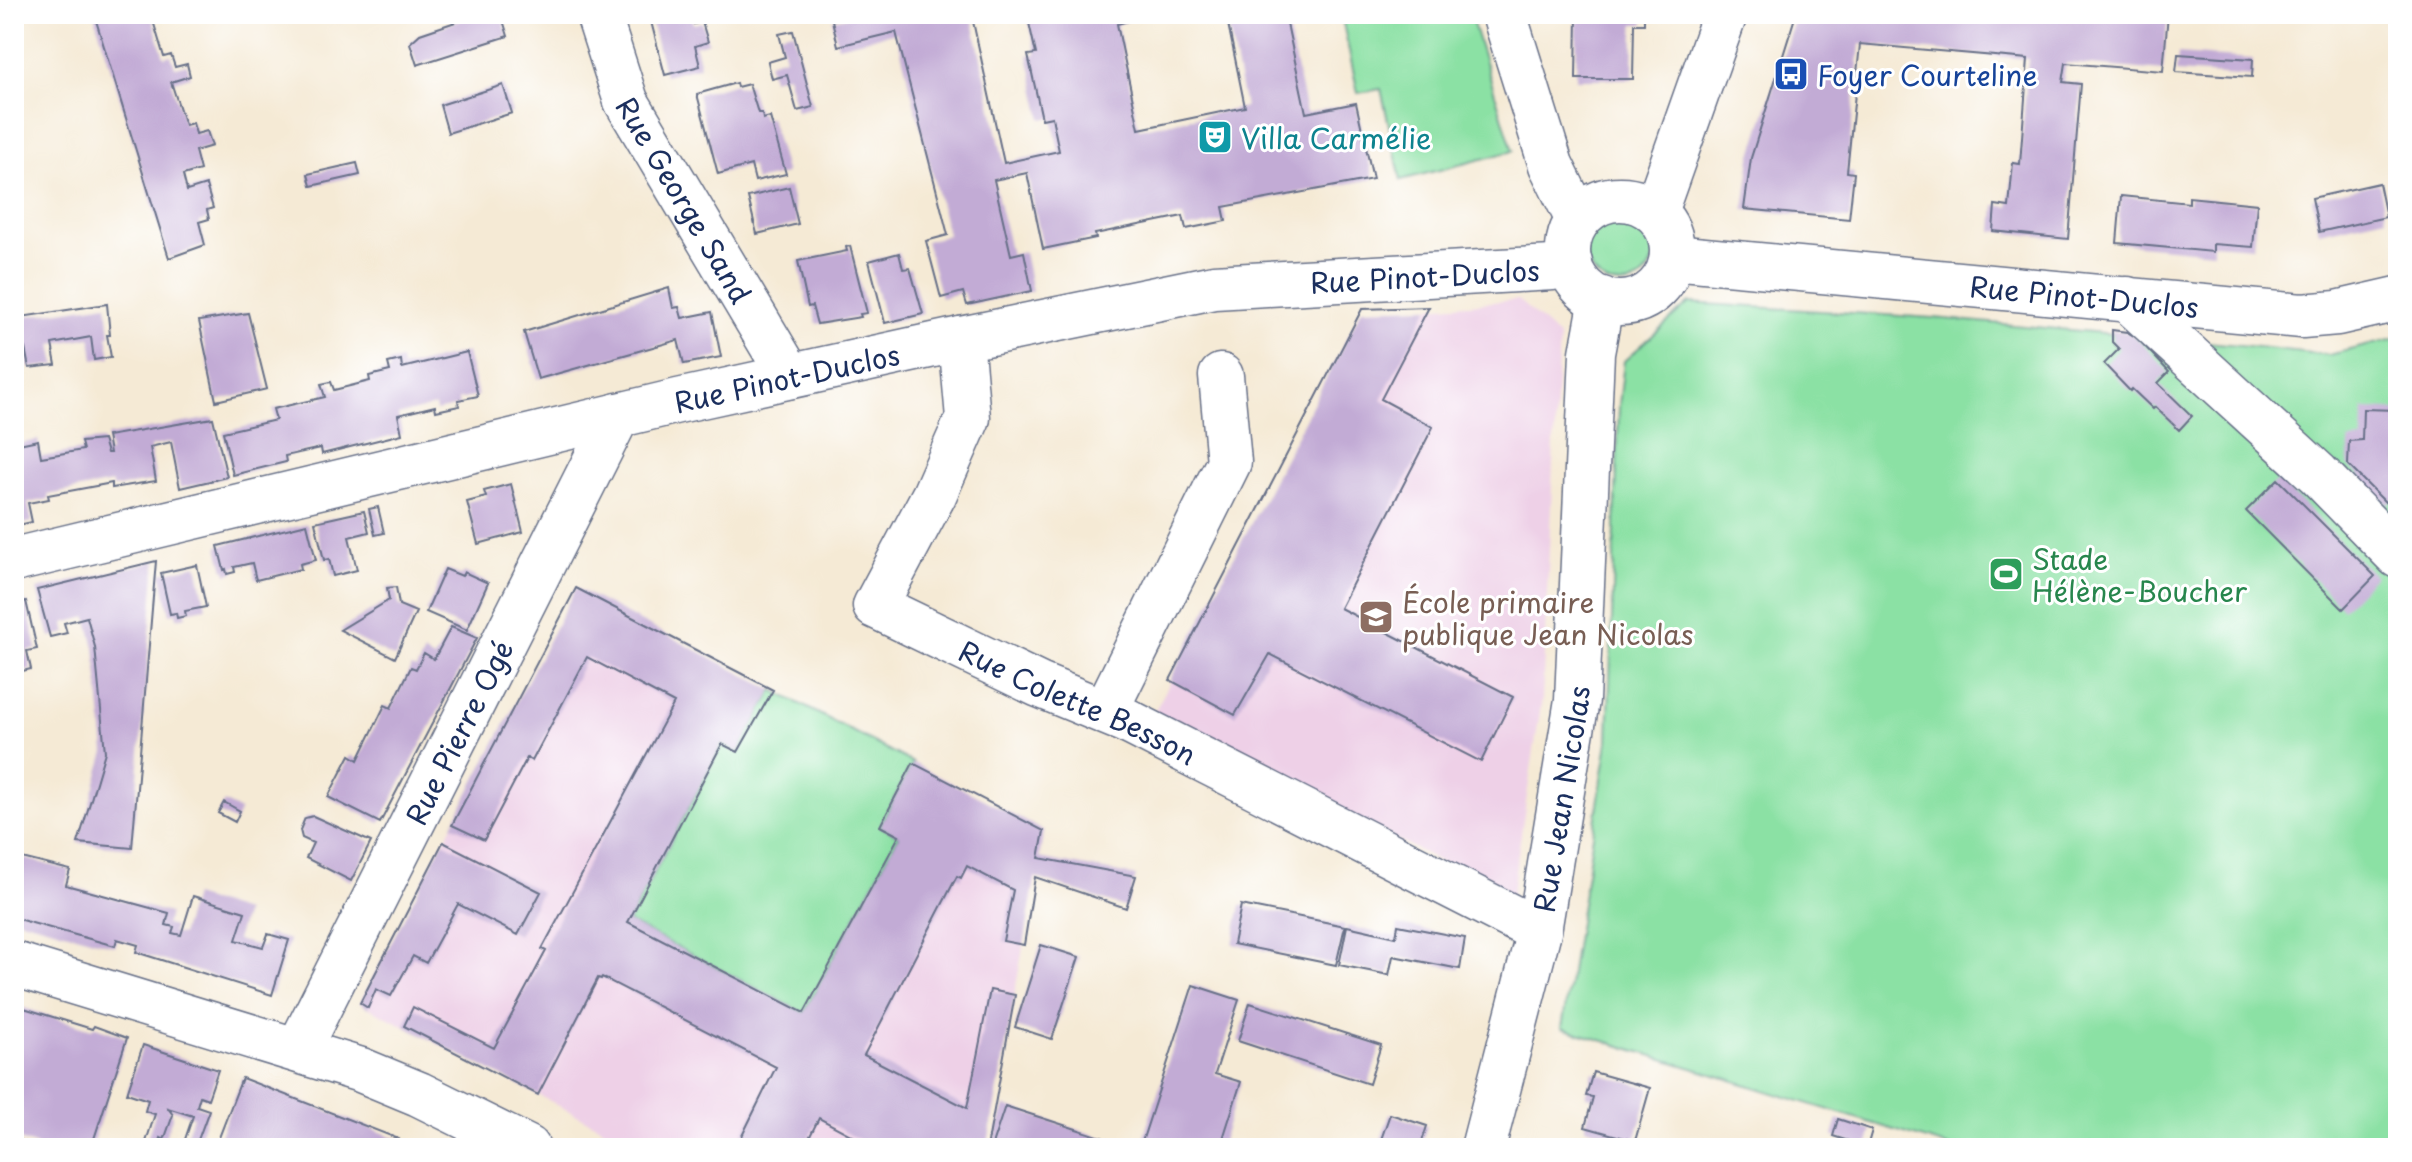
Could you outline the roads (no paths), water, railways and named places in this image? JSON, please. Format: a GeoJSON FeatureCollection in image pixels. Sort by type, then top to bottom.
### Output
{"type":"FeatureCollection","features":[{"type":"Feature","properties":{"kind":"street","name":"Rue George Sand"},"geometry":{"type":"LineString","coordinates":[[598,14],[626,101],[790,376]]}},
{"type":"Feature","properties":{"kind":"street"},"geometry":{"type":"LineString","coordinates":[[1504,14],[1551,165],[1578,220]]}},
{"type":"Feature","properties":{"kind":"street"},"geometry":{"type":"LineString","coordinates":[[1655,212],[1725,14]]}},
{"type":"Feature","properties":{"kind":"street"},"geometry":{"type":"LineString","coordinates":[[1624,199],[1640,203],[1655,212],[1672,240],[1668,273],[1658,288],[1645,298],[1628,303],[1610,302],[1594,296],[1580,285],[1571,270],[1568,253],[1570,236],[1578,220],[1591,208],[1607,201],[1624,199]]}},
{"type":"Feature","properties":{"kind":"street","name":"Rue Pinot-Duclos"},"geometry":{"type":"LineString","coordinates":[[1672,257],[2302,316],[2337,313],[2398,299]]}},
{"type":"Feature","properties":{"kind":"street","name":"Rue Pinot-Duclos"},"geometry":{"type":"LineString","coordinates":[[14,560],[618,415],[1214,287],[1553,268],[1570,263]]}},
{"type":"Feature","properties":{"kind":"street","name":"Rue Jean Nicolas"},"geometry":{"type":"LineString","coordinates":[[1483,1148],[1539,931],[1577,700],[1592,353],[1602,299]]}},
{"type":"Feature","properties":{"kind":"street"},"geometry":{"type":"LineString","coordinates":[[2127,299],[2318,474],[2398,556]]}},
{"type":"Feature","properties":{"kind":"street","name":"Rue Colette Besson"},"geometry":{"type":"LineString","coordinates":[[961,339],[968,418],[934,495],[875,606],[1039,685],[1129,722],[1539,931]]}},
{"type":"Feature","properties":{"kind":"street"},"geometry":{"type":"LineString","coordinates":[[1129,722],[1106,710],[1229,462],[1221,376]]}},
{"type":"Feature","properties":{"kind":"street","name":"Rue Pierre Ogé"},"geometry":{"type":"LineString","coordinates":[[298,1050],[618,415]]}},
{"type":"Feature","properties":{"kind":"street"},"geometry":{"type":"LineString","coordinates":[[14,964],[361,1070],[419,1094],[528,1148]]}},
{"type":"Feature","properties":{"kind":"place","name":"Foyer Courteline"},"geometry":{"type":"Point","coordinates":[1791,74]}},
{"type":"Feature","properties":{"kind":"place","name":"Villa Carmélie"},"geometry":{"type":"Point","coordinates":[1215,137]}},
{"type":"Feature","properties":{"kind":"place","name":"Stade Hélène-Boucher"},"geometry":{"type":"Point","coordinates":[2006,574]}},
{"type":"Feature","properties":{"kind":"place","name":"École primaire publique Jean Nicolas"},"geometry":{"type":"Point","coordinates":[1376,617]}}]}
